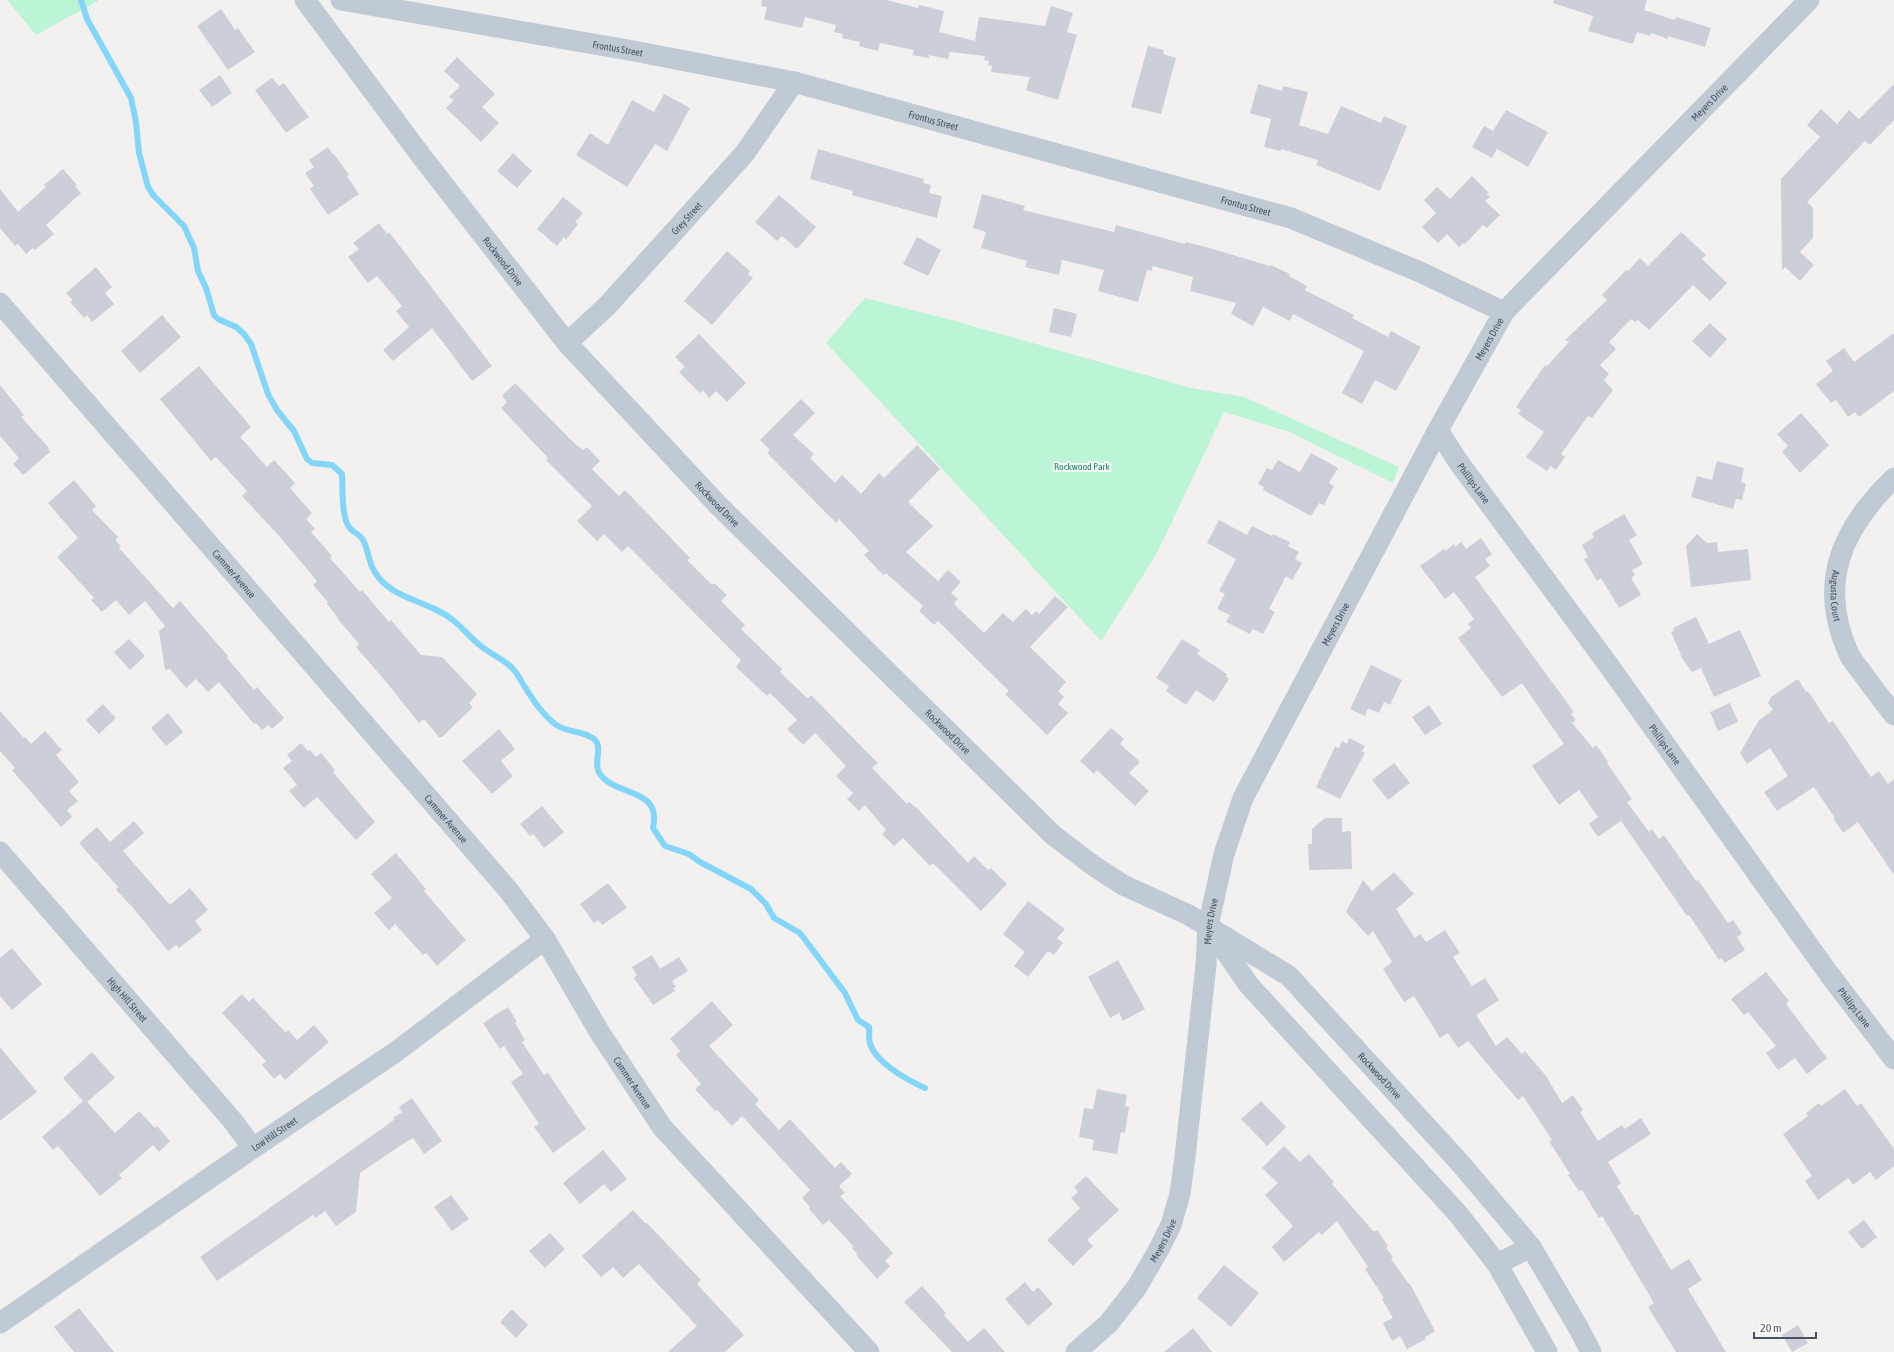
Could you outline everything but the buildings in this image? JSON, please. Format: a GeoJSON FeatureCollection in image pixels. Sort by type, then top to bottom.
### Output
{"type":"FeatureCollection","features":[{"type":"Feature","properties":{"kind":"street","name":"Rockwood Drive"},"geometry":{"type":"LineString","coordinates":[[305,0],[422,157],[566,343],[717,504],[1053,835],[1091,864],[1123,885],[1189,915],[1289,976],[1461,1164],[1531,1247],[1591,1352]]}},
{"type":"Feature","properties":{"kind":"street","name":"Frontus Street"},"geometry":{"type":"LineString","coordinates":[[341,0],[634,51],[794,82],[1291,218],[1420,272],[1504,312]]}},
{"type":"Feature","properties":{"kind":"street","name":"Meyers Drive"},"geometry":{"type":"LineString","coordinates":[[1076,1352],[1109,1323],[1137,1286],[1158,1252],[1171,1225],[1180,1194],[1185,1157],[1206,966],[1208,926],[1224,854],[1243,798],[1438,430],[1504,312],[1808,0]]}},
{"type":"Feature","properties":{"kind":"street","name":"Grey Street"},"geometry":{"type":"LineString","coordinates":[[566,343],[607,306],[745,153],[794,82]]}},
{"type":"Feature","properties":{"kind":"street","name":"Cammer Avenue"},"geometry":{"type":"LineString","coordinates":[[0,303],[509,891],[545,939],[600,1033],[662,1127],[869,1352]]}},
{"type":"Feature","properties":{"kind":"street","name":"Phillips Lane"},"geometry":{"type":"LineString","coordinates":[[1438,430],[1457,460],[1607,663],[1829,974],[1894,1058]]}},
{"type":"Feature","properties":{"kind":"street","name":"Augusta Court"},"geometry":{"type":"LineString","coordinates":[[1894,478],[1880,491],[1852,530],[1838,560],[1834,587],[1836,620],[1850,656],[1894,715]]}},
{"type":"Feature","properties":{"kind":"street","name":"High Hill Street"},"geometry":{"type":"LineString","coordinates":[[0,852],[232,1120],[253,1148]]}},
{"type":"Feature","properties":{"kind":"street","name":"Rockwood Drive"},"geometry":{"type":"LineString","coordinates":[[1208,926],[1248,984],[1459,1215],[1497,1264],[1548,1352]]}},
{"type":"Feature","properties":{"kind":"street","name":"Low Hill Street"},"geometry":{"type":"LineString","coordinates":[[0,1323],[253,1148],[397,1051],[545,939]]}},
{"type":"Feature","properties":{"kind":"street"},"geometry":{"type":"LineString","coordinates":[[1497,1264],[1531,1247]]}},
{"type":"Feature","properties":{"kind":"green space"},"geometry":{"type":"Polygon","coordinates":[[[7,0],[98,0],[98,1],[36,35],[7,0]]]}},
{"type":"Feature","properties":{"kind":"green space","name":"Rockwood Park"},"geometry":{"type":"Polygon","coordinates":[[[865,298],[955,321],[1191,388],[1244,397],[1399,467],[1393,483],[1290,432],[1224,412],[1156,555],[1101,641],[826,343],[865,298]]]}},
{"type":"Feature","properties":{"kind":"waterway"},"geometry":{"type":"LineString","coordinates":[[81,0],[87,19],[131,98],[136,122],[139,153],[148,187],[154,196],[184,226],[194,248],[198,271],[206,288],[214,315],[218,319],[236,327],[244,334],[251,344],[268,394],[277,410],[294,431],[307,459],[312,463],[332,465],[342,474],[343,502],[346,522],[349,527],[363,539],[375,573],[386,585],[395,591],[436,609],[445,615],[458,624],[477,643],[509,665],[517,674],[537,705],[555,724],[564,729],[585,734],[594,739],[598,746],[597,765],[600,774],[607,781],[636,794],[651,806],[654,815],[653,828],[665,846],[689,854],[700,862],[751,889],[766,904],[774,918],[800,933],[845,993],[858,1020],[869,1027],[869,1041],[878,1057],[893,1070],[925,1088]]}}]}
